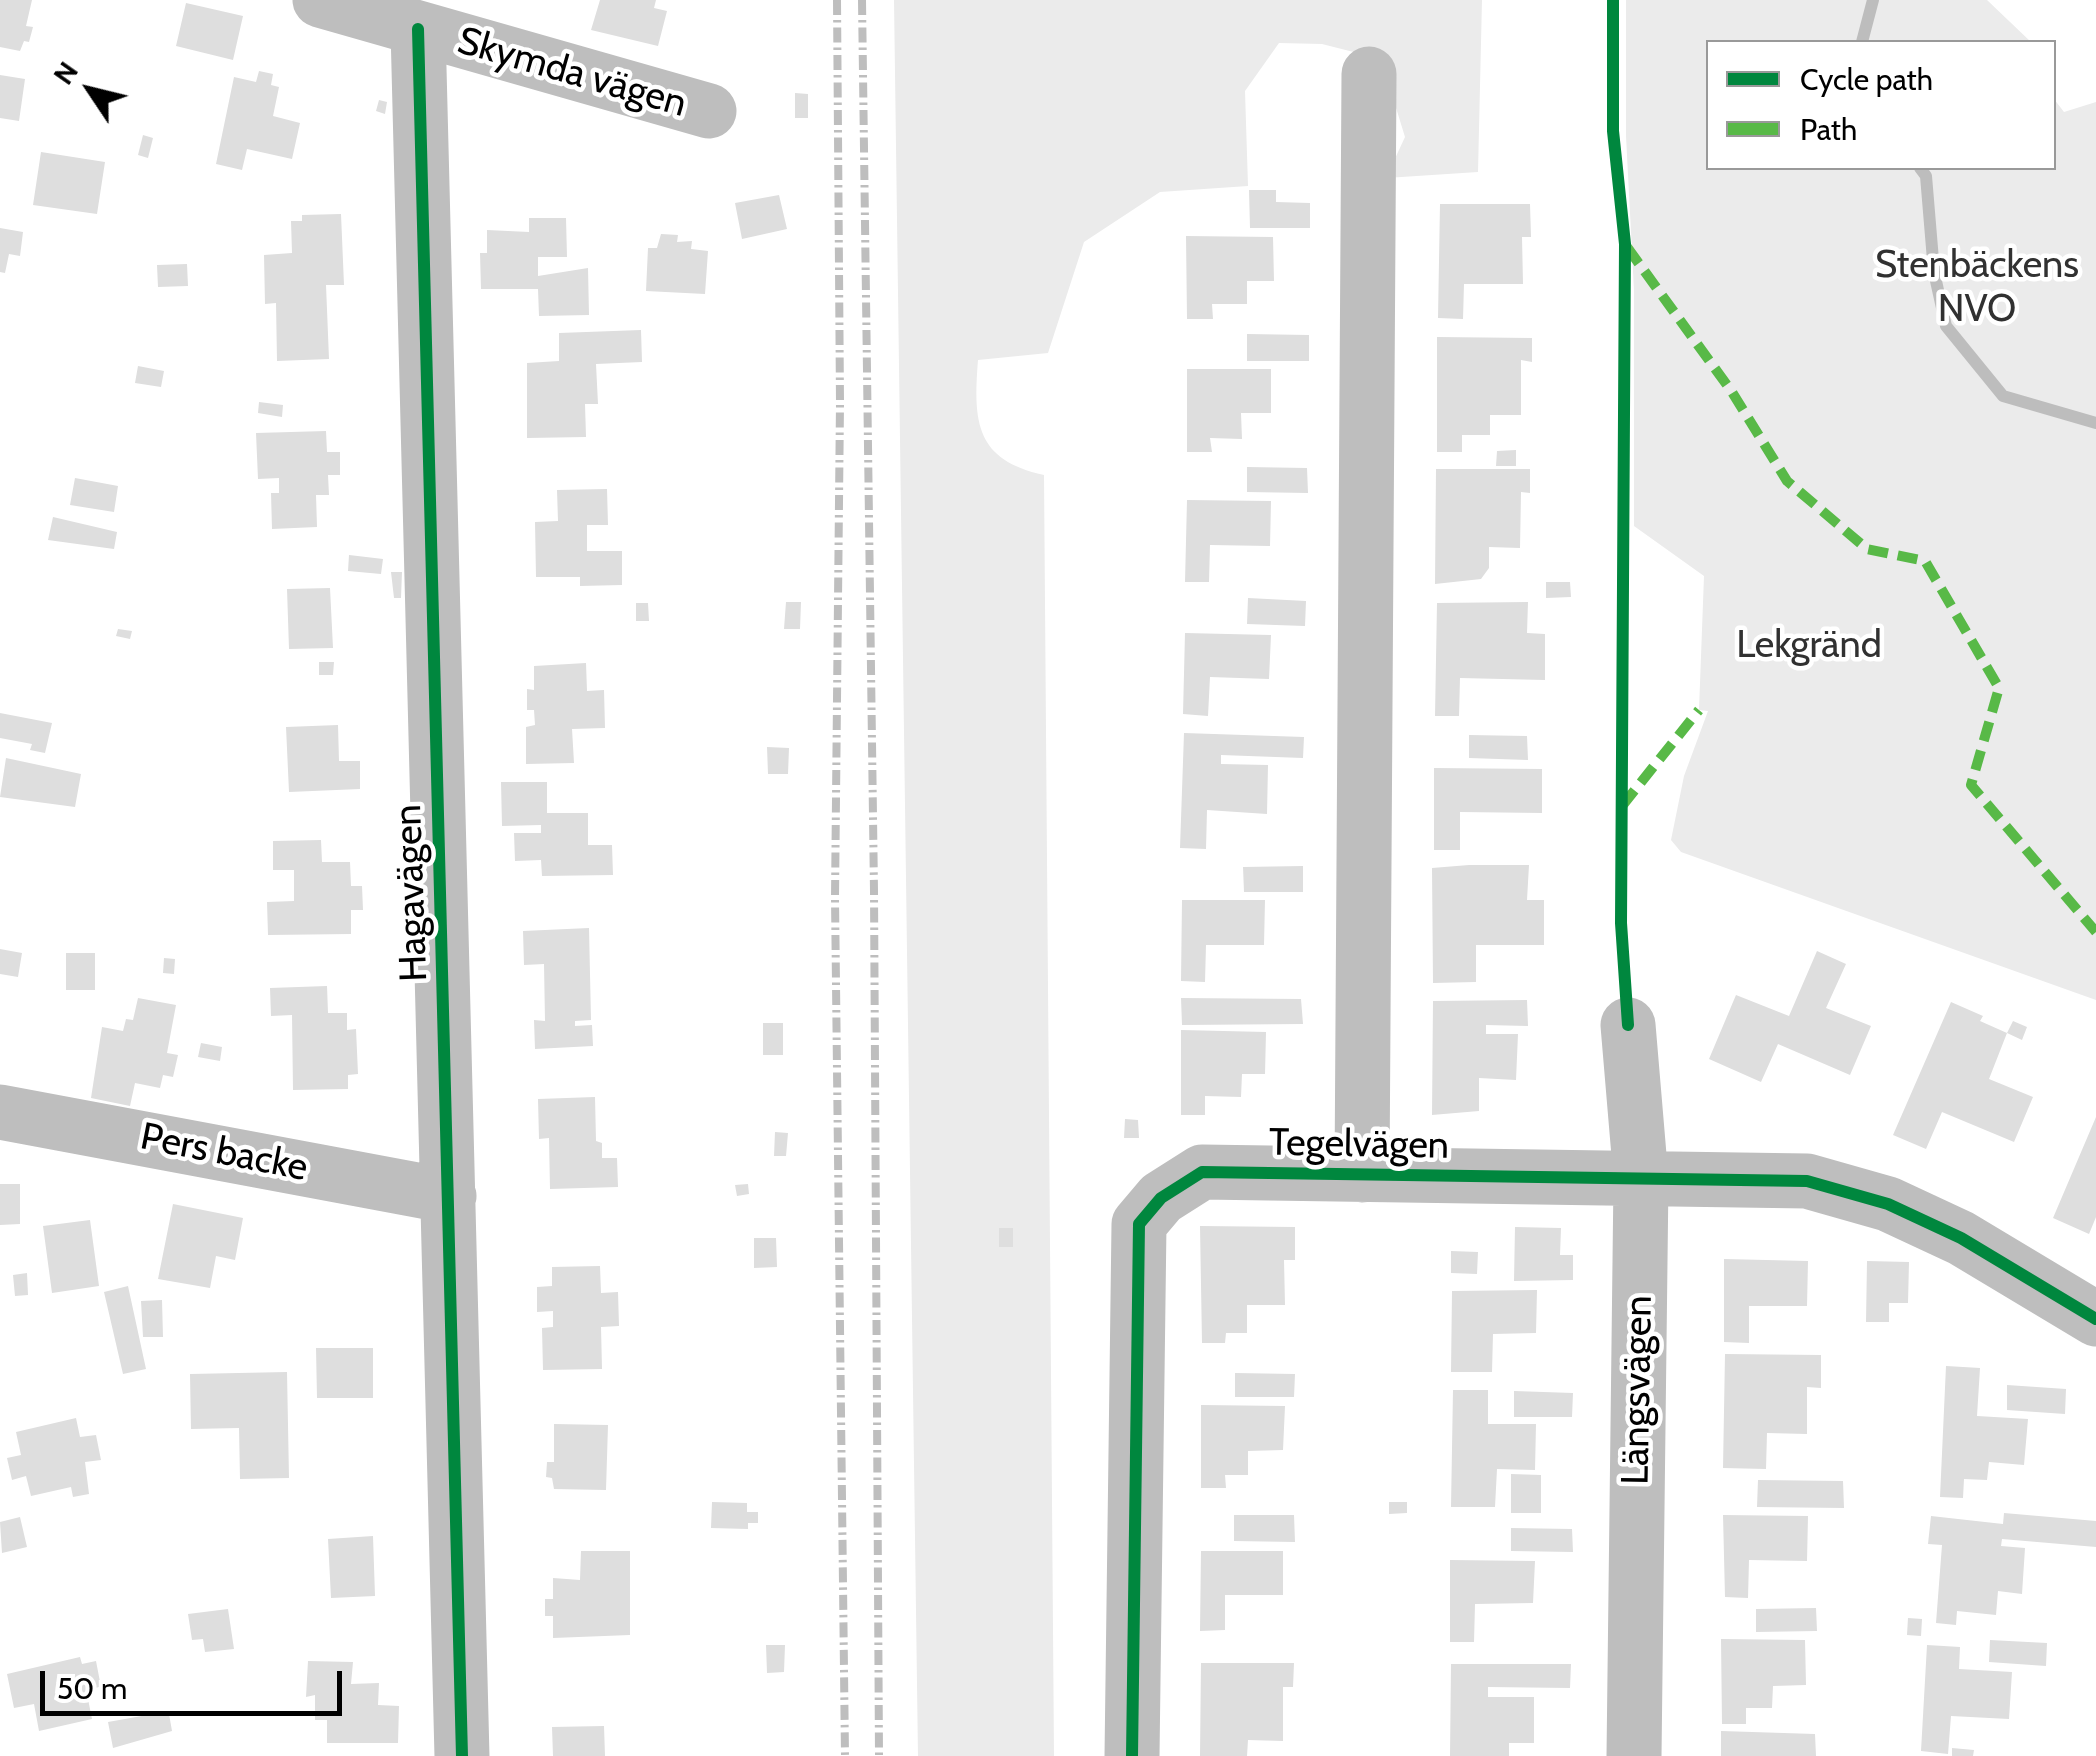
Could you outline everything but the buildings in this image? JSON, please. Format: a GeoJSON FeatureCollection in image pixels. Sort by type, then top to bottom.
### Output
{"type":"FeatureCollection","features":[{"type":"Feature","properties":{"kind":"street","name":"Skymda vägen"},"geometry":{"type":"LineString","coordinates":[[320,0],[709,112]]}},
{"type":"Feature","properties":{"kind":"street","name":"Hagavägen"},"geometry":{"type":"LineString","coordinates":[[418,29],[462,1756]]}},
{"type":"Feature","properties":{"kind":"street"},"geometry":{"type":"LineString","coordinates":[[1362,1175],[1369,74]]}},
{"type":"Feature","properties":{"kind":"street","name":"Längsvägen"},"geometry":{"type":"LineString","coordinates":[[1628,1025],[1641,1179],[1634,1756]]}},
{"type":"Feature","properties":{"kind":"street","name":"Pers backe"},"geometry":{"type":"LineString","coordinates":[[0,1112],[449,1196]]}},
{"type":"Feature","properties":{"kind":"street","name":"Tegelvägen"},"geometry":{"type":"LineString","coordinates":[[1132,1756],[1139,1224],[1161,1198],[1202,1172],[1807,1181],[1888,1204],[1962,1238],[2096,1319]]}},
{"type":"Feature","properties":{"kind":"green space"},"geometry":{"type":"Polygon","coordinates":[[[894,0],[1482,0],[1478,172],[1386,178],[1405,137],[1381,59],[1322,44],[1279,43],[1245,91],[1248,186],[1160,192],[1084,242],[1048,353],[978,360],[977,402],[984,436],[1004,460],[1044,475],[1054,1756],[918,1756],[894,0]]]}},
{"type":"Feature","properties":{"kind":"green space"},"geometry":{"type":"Polygon","coordinates":[[[1626,0],[1987,0],[2029,40],[1706,40],[1706,170],[2056,170],[2056,102],[2064,112],[2096,102],[2096,1000],[1681,852],[1671,840],[1684,776],[1708,711],[1699,710],[1704,576],[1634,526],[1634,290],[1626,136],[1626,0]]]}},
{"type":"Feature","properties":{"kind":"waterway"},"geometry":{"type":"LineString","coordinates":[[1863,40],[1873,0]]}},
{"type":"Feature","properties":{"kind":"waterway"},"geometry":{"type":"LineString","coordinates":[[1922,170],[1926,176],[1934,272],[1946,326],[2003,396],[2096,423]]}},
{"type":"Feature","properties":{"kind":"railway"},"geometry":{"type":"LineString","coordinates":[[837,0],[840,403],[835,898],[845,1756]]}},
{"type":"Feature","properties":{"kind":"railway"},"geometry":{"type":"LineString","coordinates":[[862,0],[874,891],[879,1756]]}},
{"type":"Feature","properties":{"kind":"marked path"},"geometry":{"type":"LineString","coordinates":[[1627,247],[1732,392],[1787,481],[1867,549],[1925,561],[1999,688],[1971,785],[2096,932]]}},
{"type":"Feature","properties":{"kind":"marked path"},"geometry":{"type":"LineString","coordinates":[[1622,806],[1699,710]]}},
{"type":"Feature","properties":{"kind":"cycle path"},"geometry":{"type":"LineString","coordinates":[[1613,0],[1613,131],[1625,244],[1621,923],[1628,1025]]}},
{"type":"Feature","properties":{"kind":"cycle path"},"geometry":{"type":"LineString","coordinates":[[418,29],[462,1756]]}},
{"type":"Feature","properties":{"kind":"cycle path"},"geometry":{"type":"LineString","coordinates":[[1132,1756],[1139,1224],[1161,1198],[1202,1172],[1807,1181],[1888,1204],[1961,1238],[2096,1319]]}},
{"type":"Feature","properties":{"kind":"park label","name":"Stenbäckens NVO"},"geometry":{"type":"Point","coordinates":[1977,288]}},
{"type":"Feature","properties":{"kind":"park label","name":"Lekgränd"},"geometry":{"type":"Point","coordinates":[1809,646]}}]}
